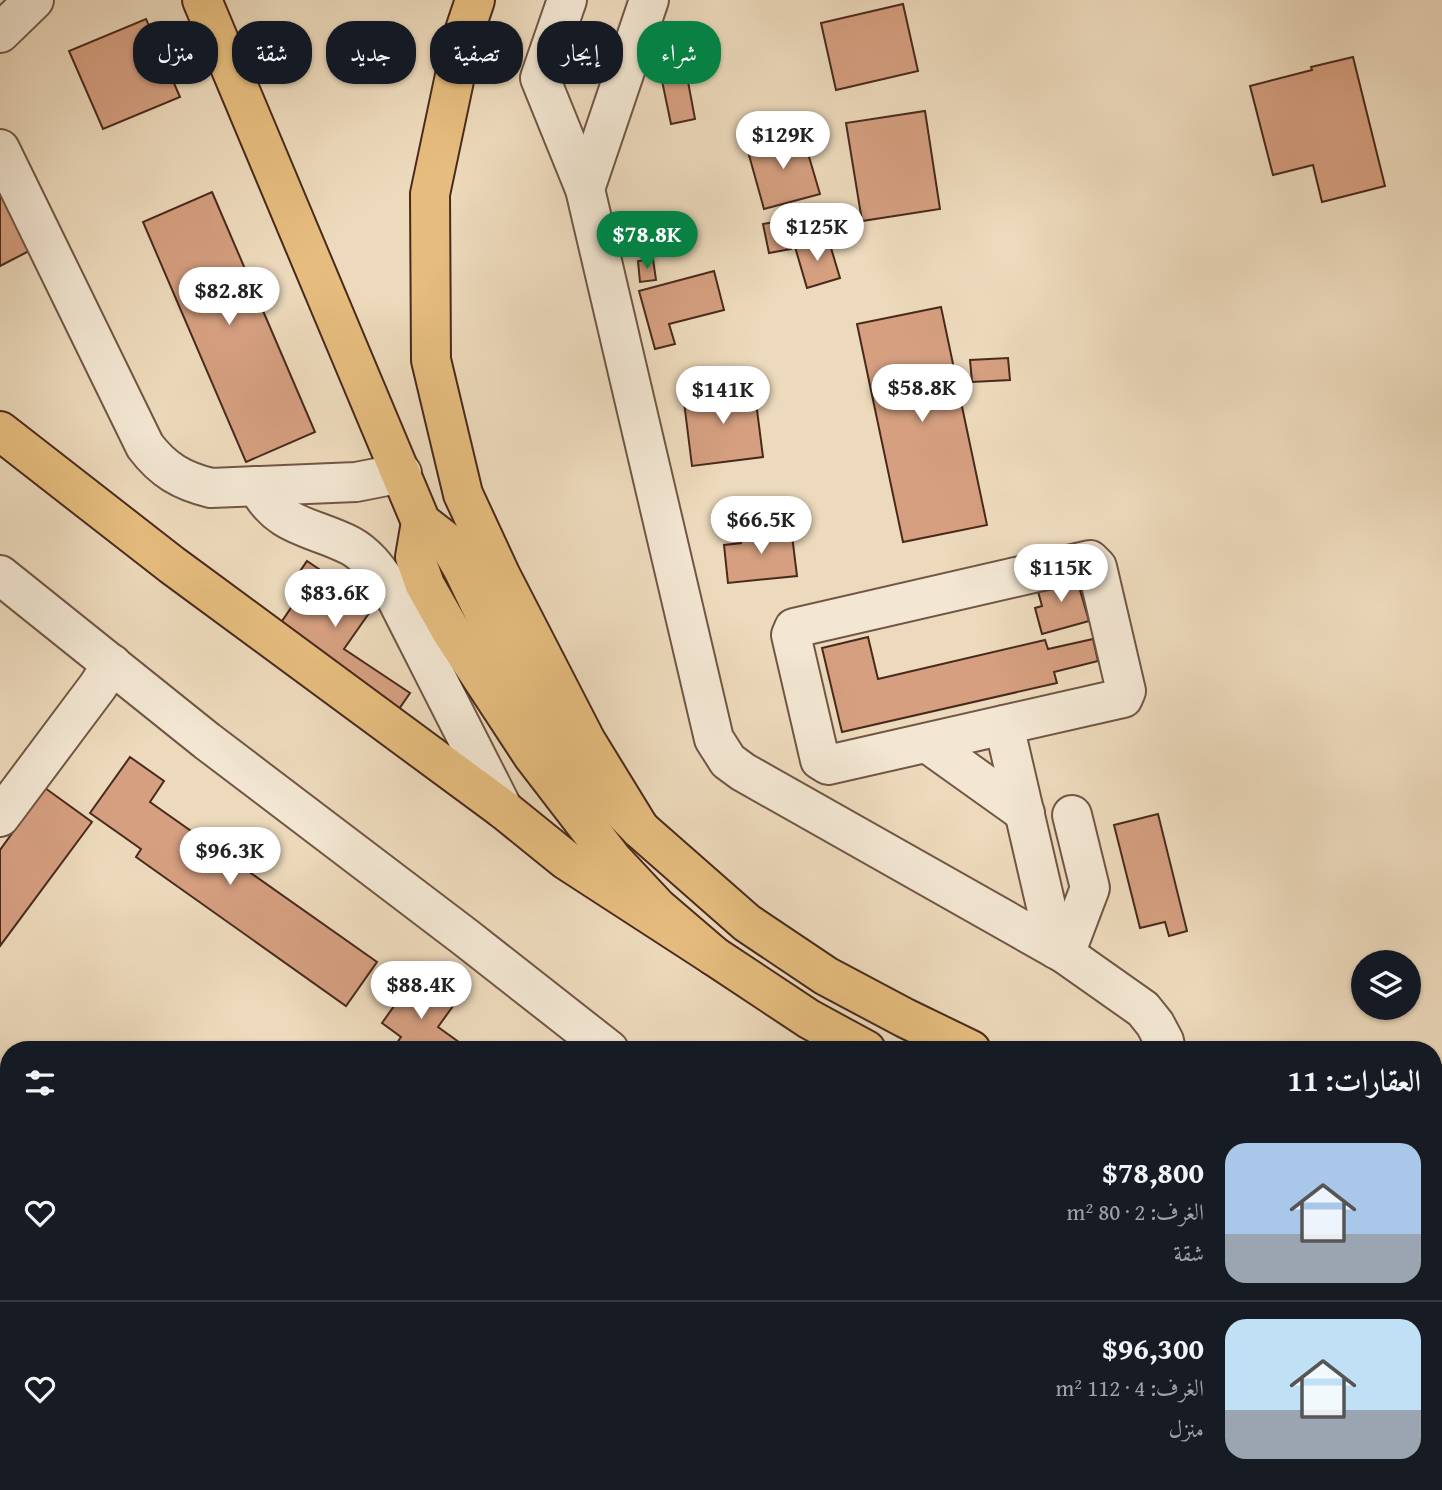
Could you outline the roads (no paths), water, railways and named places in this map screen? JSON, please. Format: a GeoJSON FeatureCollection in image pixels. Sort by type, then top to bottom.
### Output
{"type":"FeatureCollection","features":[{"type":"Feature","properties":{"kind":"main road"},"geometry":{"type":"LineString","coordinates":[[475,0],[464,33],[430,194],[431,360],[463,494],[501,576],[586,741],[640,829]]}},
{"type":"Feature","properties":{"kind":"main road"},"geometry":{"type":"LineString","coordinates":[[204,4],[421,522],[415,557],[425,585],[451,631],[533,756],[613,860],[658,908],[713,956]]}},
{"type":"Feature","properties":{"kind":"main road"},"geometry":{"type":"LineString","coordinates":[[0,431],[172,565],[503,809],[566,860],[809,1019],[849,1041]]}},
{"type":"Feature","properties":{"kind":"main road"},"geometry":{"type":"LineString","coordinates":[[421,522],[448,543],[500,646],[553,739],[640,829],[747,923],[826,976],[953,1041]]}},
{"type":"Feature","properties":{"kind":"street"},"geometry":{"type":"LineString","coordinates":[[0,33],[34,0]]}},
{"type":"Feature","properties":{"kind":"street"},"geometry":{"type":"LineString","coordinates":[[566,0],[540,78],[585,188],[714,739],[727,761],[1061,952],[1143,1009],[1164,1041]]}},
{"type":"Feature","properties":{"kind":"street"},"geometry":{"type":"LineString","coordinates":[[585,188],[649,0]]}},
{"type":"Feature","properties":{"kind":"street"},"geometry":{"type":"LineString","coordinates":[[0,149],[145,446],[157,462],[173,475],[191,484],[211,488],[356,482],[402,473]]}},
{"type":"Feature","properties":{"kind":"street"},"geometry":{"type":"LineString","coordinates":[[257,486],[276,513],[291,523],[352,547],[379,571],[392,590],[503,809]]}},
{"type":"Feature","properties":{"kind":"street"},"geometry":{"type":"LineString","coordinates":[[1090,559],[1097,567],[1126,691],[1123,698],[1004,725],[828,765],[820,760],[791,635],[794,628],[1090,559]]}},
{"type":"Feature","properties":{"kind":"street"},"geometry":{"type":"LineString","coordinates":[[0,575],[207,741],[598,1041]]}},
{"type":"Feature","properties":{"kind":"street"},"geometry":{"type":"LineString","coordinates":[[0,817],[112,664]]}},
{"type":"Feature","properties":{"kind":"street"},"geometry":{"type":"LineString","coordinates":[[1004,725],[1061,952]]}},
{"type":"Feature","properties":{"kind":"street"},"geometry":{"type":"LineString","coordinates":[[926,743],[1025,813]]}},
{"type":"Feature","properties":{"kind":"street"},"geometry":{"type":"LineString","coordinates":[[1061,952],[1090,888],[1072,815]]}}]}
